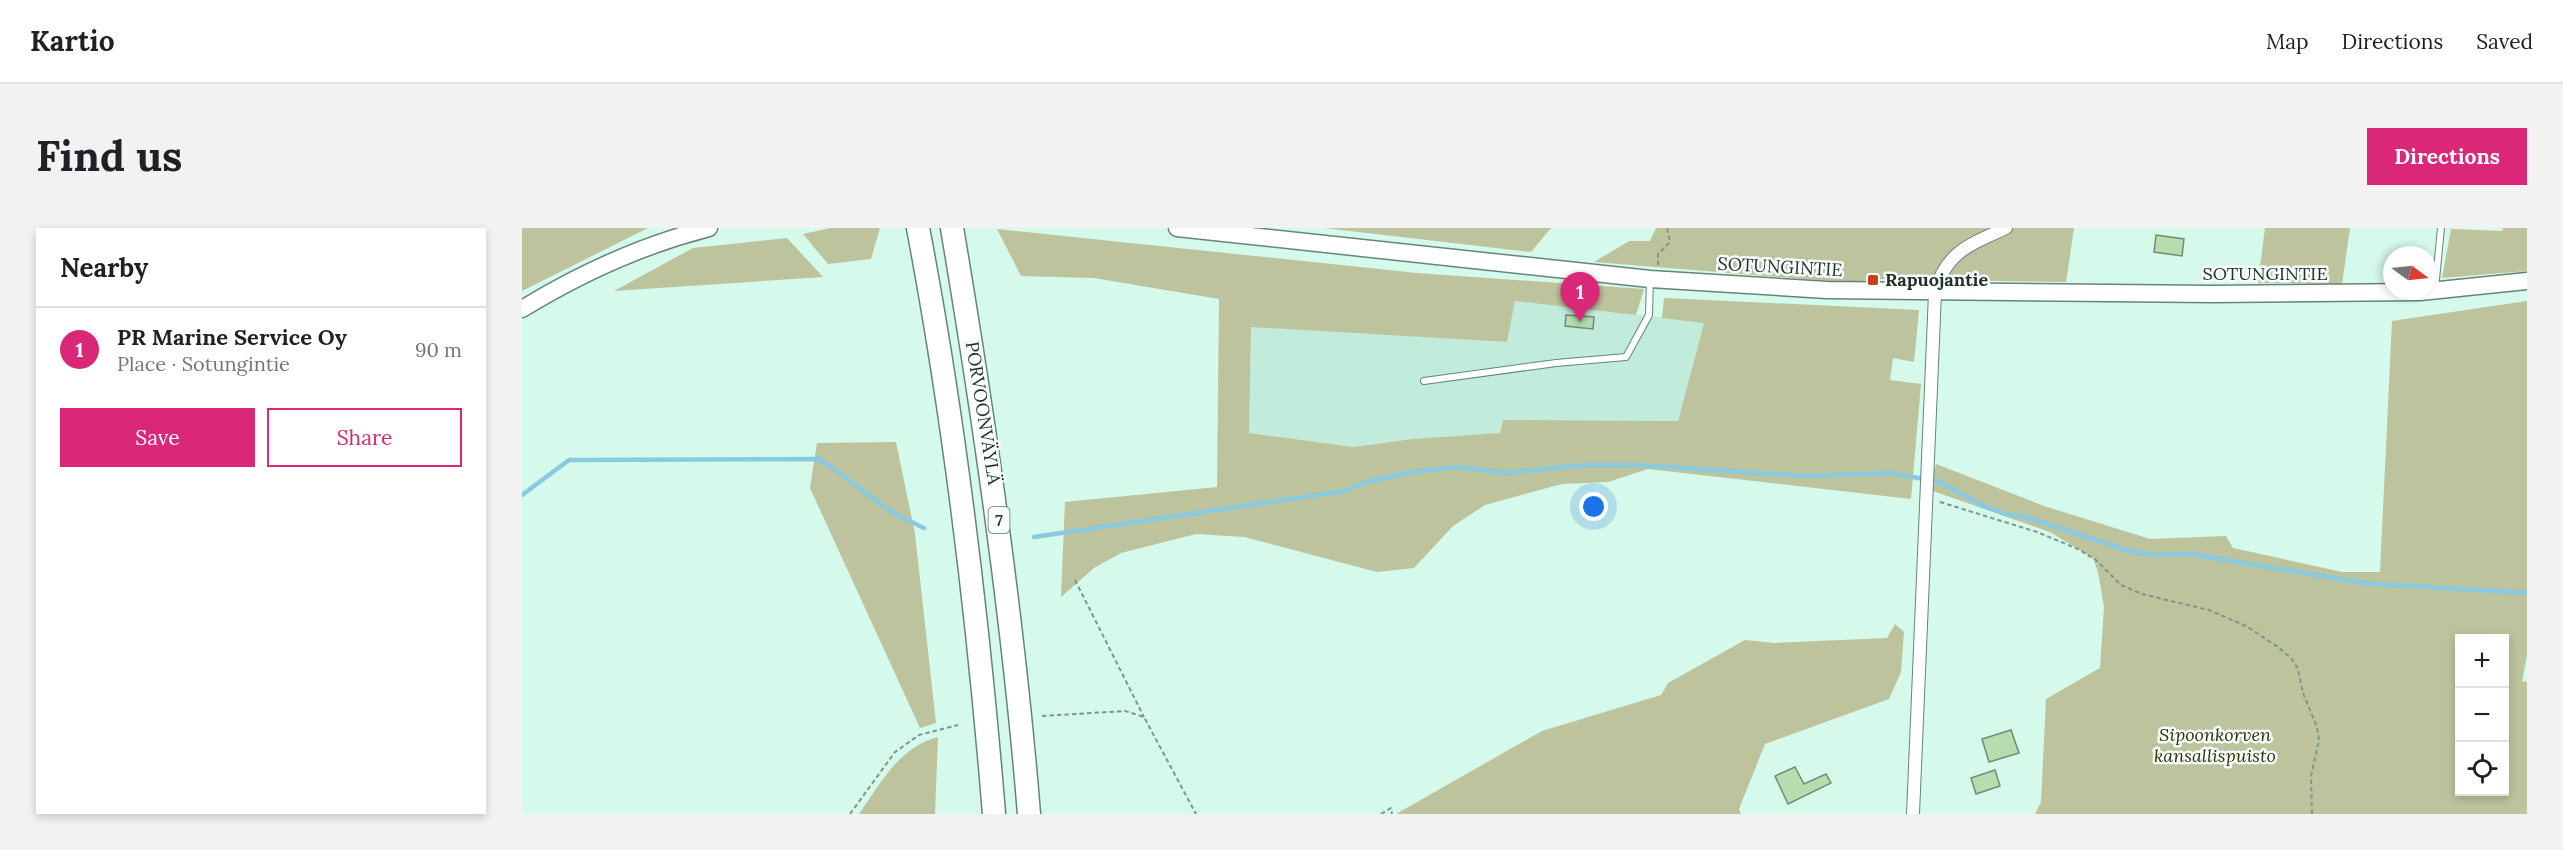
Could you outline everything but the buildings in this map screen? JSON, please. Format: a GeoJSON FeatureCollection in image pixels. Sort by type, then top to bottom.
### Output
{"type":"FeatureCollection","features":[{"type":"Feature","properties":{"kind":"highway","name":"PORVOONVÄYLÄ"},"geometry":{"type":"LineString","coordinates":[[918,228],[948,406],[969,558],[994,814]]}},
{"type":"Feature","properties":{"kind":"highway","name":"PORVOONVÄYLÄ"},"geometry":{"type":"LineString","coordinates":[[952,228],[990,456],[1004,560],[1029,814]]}},
{"type":"Feature","properties":{"kind":"street"},"geometry":{"type":"LineString","coordinates":[[522,309],[594,269],[633,252],[709,228]]}},
{"type":"Feature","properties":{"kind":"street","name":"SOTUNGINTIE"},"geometry":{"type":"LineString","coordinates":[[1177,228],[1827,290],[2224,294],[2383,292]]}},
{"type":"Feature","properties":{"kind":"street"},"geometry":{"type":"LineString","coordinates":[[1913,814],[1935,292],[1940,273],[1957,253],[2006,228]]}},
{"type":"Feature","properties":{"kind":"street","name":"SOTUNGINTIE"},"geometry":{"type":"LineString","coordinates":[[2437,291],[2527,281]]}},
{"type":"Feature","properties":{"kind":"lane"},"geometry":{"type":"LineString","coordinates":[[2437,270],[2441,228]]}},
{"type":"Feature","properties":{"kind":"lane"},"geometry":{"type":"LineString","coordinates":[[1424,381],[1626,357],[1649,315],[1654,273]]}},
{"type":"Feature","properties":{"kind":"path"},"geometry":{"type":"LineString","coordinates":[[1654,273],[1658,254],[1670,242],[1667,228]]}},
{"type":"Feature","properties":{"kind":"path"},"geometry":{"type":"LineString","coordinates":[[1926,498],[2037,532],[2078,549],[2096,560],[2121,585],[2142,594],[2209,610],[2246,626],[2278,646],[2292,659],[2298,669],[2303,693],[2317,727],[2319,741],[2311,776],[2312,814]]}},
{"type":"Feature","properties":{"kind":"path"},"geometry":{"type":"LineString","coordinates":[[1075,580],[1196,814]]}},
{"type":"Feature","properties":{"kind":"path"},"geometry":{"type":"LineString","coordinates":[[1042,716],[1125,711],[1144,717]]}},
{"type":"Feature","properties":{"kind":"path"},"geometry":{"type":"LineString","coordinates":[[850,814],[895,752],[919,735],[958,725]]}},
{"type":"Feature","properties":{"kind":"path"},"geometry":{"type":"LineString","coordinates":[[1381,814],[1391,808],[1392,814]]}},
{"type":"Feature","properties":{"kind":"shaded area"},"geometry":{"type":"Polygon","coordinates":[[[1515,301],[1704,322],[1678,421],[1503,420],[1500,433],[1412,439],[1354,447],[1249,433],[1251,326],[1507,342],[1515,301]]]}},
{"type":"Feature","properties":{"kind":"green space"},"geometry":{"type":"Polygon","coordinates":[[[522,228],[648,228],[522,291],[522,228]]]}},
{"type":"Feature","properties":{"kind":"green space"},"geometry":{"type":"Polygon","coordinates":[[[831,228],[880,228],[871,259],[828,264],[803,234],[831,228]]]}},
{"type":"Feature","properties":{"kind":"green space"},"geometry":{"type":"Polygon","coordinates":[[[1324,228],[1551,228],[1531,252],[1324,228]]]}},
{"type":"Feature","properties":{"kind":"green space"},"geometry":{"type":"Polygon","coordinates":[[[1656,228],[2074,228],[2066,282],[1872,279],[1855,283],[1594,262],[1629,241],[1650,241],[1656,228]]]}},
{"type":"Feature","properties":{"kind":"green space"},"geometry":{"type":"Polygon","coordinates":[[[2265,228],[2350,228],[2342,284],[2258,283],[2265,228]]]}},
{"type":"Feature","properties":{"kind":"green space"},"geometry":{"type":"Polygon","coordinates":[[[2503,228],[2527,228],[2527,271],[2442,278],[2451,229],[2502,231],[2503,228]]]}},
{"type":"Feature","properties":{"kind":"green space"},"geometry":{"type":"Polygon","coordinates":[[[997,229],[1417,273],[1644,289],[1636,315],[1515,301],[1507,342],[1251,327],[1249,433],[1354,447],[1412,439],[1500,433],[1503,420],[1678,421],[1704,323],[1662,318],[1664,298],[1919,310],[1914,362],[1893,358],[1890,380],[1921,384],[1911,499],[1648,469],[1608,482],[1562,484],[1485,505],[1453,526],[1414,568],[1377,572],[1244,537],[1196,534],[1121,553],[1094,568],[1061,597],[1065,502],[1217,487],[1219,299],[1094,278],[1021,276],[997,229]]]}},
{"type":"Feature","properties":{"kind":"green space"},"geometry":{"type":"Polygon","coordinates":[[[787,238],[823,277],[614,291],[693,248],[787,238]]]}},
{"type":"Feature","properties":{"kind":"green space","name":"Sipoonkorven kansallispuisto"},"geometry":{"type":"Polygon","coordinates":[[[2527,301],[2527,656],[2522,681],[2527,682],[2527,814],[2035,814],[2041,802],[2046,699],[2100,668],[2104,607],[2098,572],[2093,558],[2050,532],[1930,490],[1936,464],[2044,506],[2150,539],[2226,536],[2233,548],[2342,572],[2380,572],[2392,321],[2527,301]]]}},
{"type":"Feature","properties":{"kind":"green space"},"geometry":{"type":"Polygon","coordinates":[[[896,442],[915,534],[936,723],[920,728],[810,488],[817,443],[896,442]]]}},
{"type":"Feature","properties":{"kind":"green space"},"geometry":{"type":"Polygon","coordinates":[[[1895,624],[1904,632],[1901,672],[1889,699],[1765,744],[1739,809],[1741,814],[1396,814],[1542,731],[1661,695],[1668,683],[1745,640],[1774,643],[1887,638],[1895,624]]]}},
{"type":"Feature","properties":{"kind":"green space"},"geometry":{"type":"Polygon","coordinates":[[[938,737],[935,814],[859,814],[883,779],[902,758],[924,742],[938,737]]]}},
{"type":"Feature","properties":{"kind":"waterway"},"geometry":{"type":"LineString","coordinates":[[522,495],[569,460],[820,459],[893,513],[924,528]]}},
{"type":"Feature","properties":{"kind":"waterway"},"geometry":{"type":"LineString","coordinates":[[1034,537],[1345,491],[1366,482],[1411,472],[1459,467],[1506,473],[1584,465],[1638,465],[1804,476],[1891,473],[1940,482],[1983,506],[2008,515],[2026,517],[2129,551],[2154,555],[2190,554],[2363,583],[2527,593]]}},
{"type":"Feature","properties":{"kind":"place","name":"Rapuojantie"},"geometry":{"type":"Point","coordinates":[1873,280]}},
{"type":"Feature","properties":{"kind":"place","name":"PR Marine Service Oy"},"geometry":{"type":"Point","coordinates":[1580,322]}}]}
